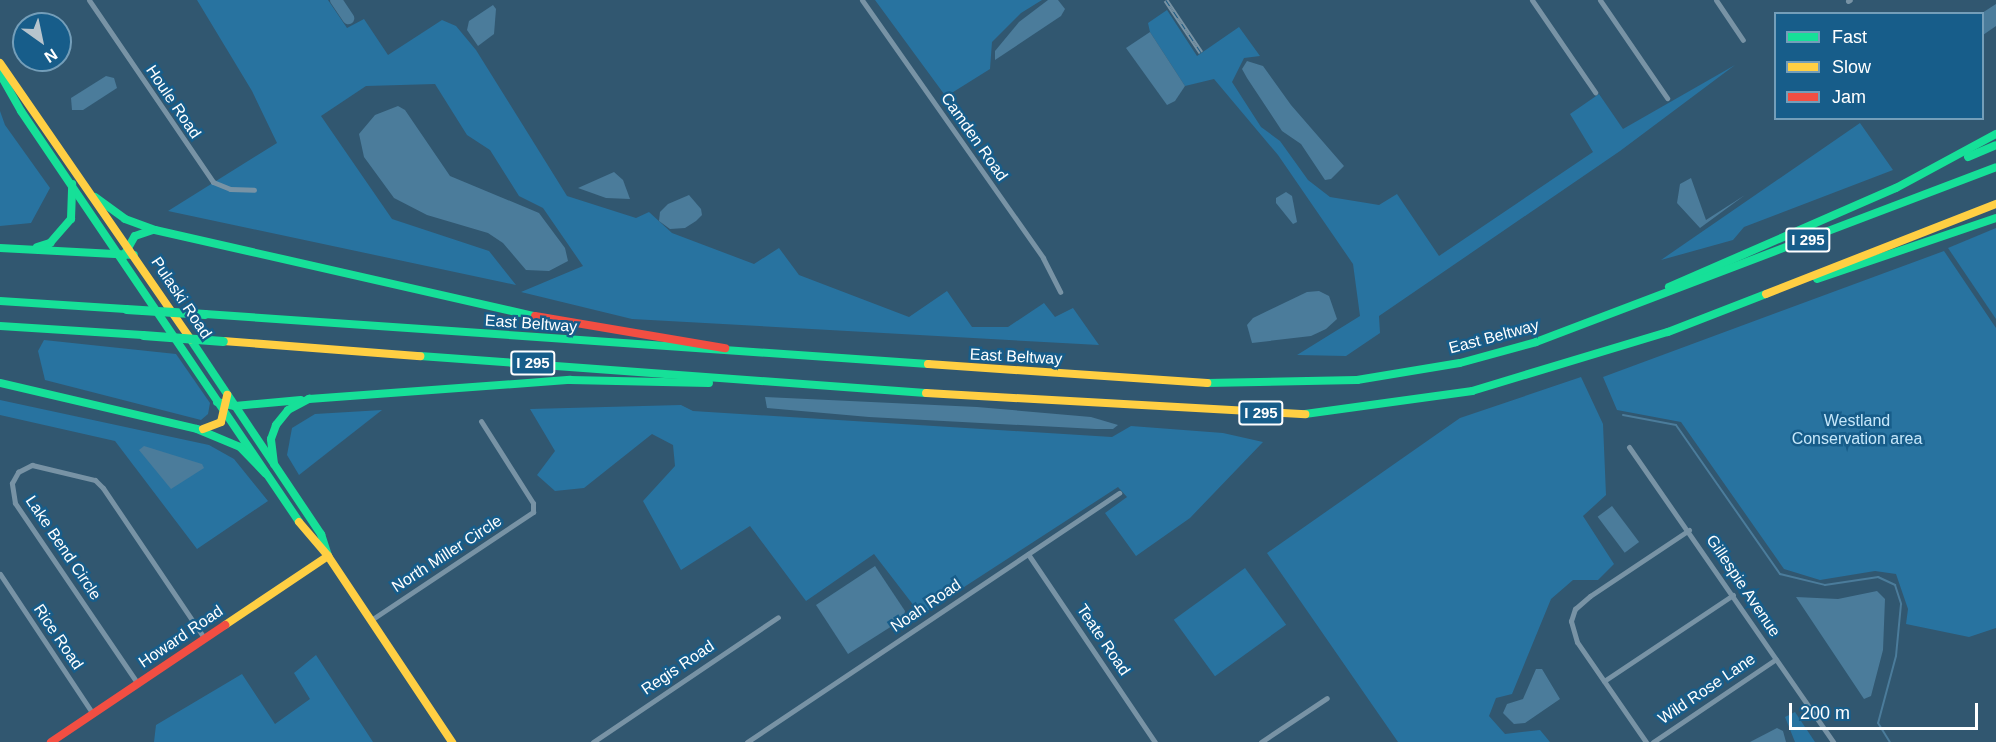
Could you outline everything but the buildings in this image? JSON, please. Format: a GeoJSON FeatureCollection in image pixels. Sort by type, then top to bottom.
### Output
{"type":"FeatureCollection","features":[{"type":"Feature","properties":{"kind":"main road","name":"Pulaski Road"},"geometry":{"type":"LineString","coordinates":[[0,63],[134,255],[226,404],[266,474],[311,541],[328,556],[452,742]]}},
{"type":"Feature","properties":{"kind":"main road","name":"Pulaski Road"},"geometry":{"type":"LineString","coordinates":[[0,74],[21,111],[121,256],[226,404],[274,464],[321,534],[328,556]]}},
{"type":"Feature","properties":{"kind":"main road"},"geometry":{"type":"LineString","coordinates":[[1896,188],[1996,134]]}},
{"type":"Feature","properties":{"kind":"main road"},"geometry":{"type":"LineString","coordinates":[[1620,312],[1996,145]]}},
{"type":"Feature","properties":{"kind":"main road","name":"East Beltway"},"geometry":{"type":"LineString","coordinates":[[0,300],[777,356],[1211,383],[1296,384],[1357,380],[1460,363],[1536,342],[1620,312],[1996,167]]}},
{"type":"Feature","properties":{"kind":"main road"},"geometry":{"type":"LineString","coordinates":[[32,249],[50,243],[71,219],[72,184]]}},
{"type":"Feature","properties":{"kind":"main road"},"geometry":{"type":"LineString","coordinates":[[95,198],[125,219],[155,230],[531,315],[777,356]]}},
{"type":"Feature","properties":{"kind":"main road","name":"I 295"},"geometry":{"type":"LineString","coordinates":[[0,326],[843,388],[1239,413],[1322,414],[1472,391],[1668,332],[1996,204]]}},
{"type":"Feature","properties":{"kind":"main road"},"geometry":{"type":"LineString","coordinates":[[1668,332],[1996,218]]}},
{"type":"Feature","properties":{"kind":"main road"},"geometry":{"type":"LineString","coordinates":[[121,256],[127,245],[141,232],[155,230]]}},
{"type":"Feature","properties":{"kind":"main road"},"geometry":{"type":"LineString","coordinates":[[0,248],[134,255]]}},
{"type":"Feature","properties":{"kind":"main road"},"geometry":{"type":"LineString","coordinates":[[197,429],[213,428],[226,404],[570,380],[843,388]]}},
{"type":"Feature","properties":{"kind":"main road"},"geometry":{"type":"LineString","coordinates":[[0,383],[197,429],[240,447],[266,474]]}},
{"type":"Feature","properties":{"kind":"main road"},"geometry":{"type":"LineString","coordinates":[[274,464],[271,439],[276,425],[288,410],[309,399]]}},
{"type":"Feature","properties":{"kind":"main road","name":"Howard Road"},"geometry":{"type":"LineString","coordinates":[[51,742],[328,556]]}},
{"type":"Feature","properties":{"kind":"street","name":"Houle Road"},"geometry":{"type":"LineString","coordinates":[[89,0],[213,182],[230,189],[254,190]]}},
{"type":"Feature","properties":{"kind":"street","name":"Camden Road"},"geometry":{"type":"LineString","coordinates":[[862,0],[1043,258],[1060,292]]}},
{"type":"Feature","properties":{"kind":"street"},"geometry":{"type":"LineString","coordinates":[[1532,0],[1595,92]]}},
{"type":"Feature","properties":{"kind":"street"},"geometry":{"type":"LineString","coordinates":[[1600,0],[1667,98]]}},
{"type":"Feature","properties":{"kind":"street"},"geometry":{"type":"LineString","coordinates":[[1716,0],[1743,40]]}},
{"type":"Feature","properties":{"kind":"street","name":"North Miller Circle"},"geometry":{"type":"LineString","coordinates":[[371,620],[530,516],[534,507],[481,421]]}},
{"type":"Feature","properties":{"kind":"street","name":"Gillespie Avenue"},"geometry":{"type":"LineString","coordinates":[[1629,447],[1689,530],[1833,742]]}},
{"type":"Feature","properties":{"kind":"street","name":"Lake Bend Circle"},"geometry":{"type":"LineString","coordinates":[[138,684],[15,503],[12,483],[18,472],[32,465],[95,480],[103,488],[205,639]]}},
{"type":"Feature","properties":{"kind":"street","name":"Noah Road"},"geometry":{"type":"LineString","coordinates":[[747,742],[1119,493]]}},
{"type":"Feature","properties":{"kind":"street"},"geometry":{"type":"LineString","coordinates":[[1646,742],[1573,632],[1575,609],[1689,530]]}},
{"type":"Feature","properties":{"kind":"street","name":"Teate Road"},"geometry":{"type":"LineString","coordinates":[[1028,554],[1155,742]]}},
{"type":"Feature","properties":{"kind":"street","name":"Rice Road"},"geometry":{"type":"LineString","coordinates":[[0,574],[93,714]]}},
{"type":"Feature","properties":{"kind":"street"},"geometry":{"type":"LineString","coordinates":[[1604,681],[1733,595]]}},
{"type":"Feature","properties":{"kind":"street","name":"Regis Road"},"geometry":{"type":"LineString","coordinates":[[593,742],[778,617]]}},
{"type":"Feature","properties":{"kind":"street","name":"Wild Rose Lane"},"geometry":{"type":"LineString","coordinates":[[1653,742],[1776,659]]}},
{"type":"Feature","properties":{"kind":"street"},"geometry":{"type":"LineString","coordinates":[[1261,742],[1327,698]]}},
{"type":"Feature","properties":{"kind":"green space"},"geometry":{"type":"Polygon","coordinates":[[[197,0],[328,0],[347,28],[364,19],[388,55],[442,20],[456,26],[476,50],[567,196],[636,218],[649,212],[672,233],[754,264],[779,248],[799,275],[909,317],[947,291],[972,327],[1008,327],[1044,303],[1055,317],[1073,308],[1099,345],[632,319],[521,292],[583,266],[543,208],[519,196],[490,150],[467,135],[435,84],[366,86],[321,116],[392,219],[489,251],[516,285],[168,211],[277,143],[252,91],[197,0]]]}},
{"type":"Feature","properties":{"kind":"green space"},"geometry":{"type":"Polygon","coordinates":[[[875,0],[1042,0],[1021,13],[992,42],[990,69],[950,94],[944,94],[875,0]]]}},
{"type":"Feature","properties":{"kind":"green space"},"geometry":{"type":"Polygon","coordinates":[[[1167,10],[1197,56],[1239,27],[1260,56],[1244,58],[1232,82],[1261,127],[1280,141],[1308,180],[1330,197],[1379,205],[1397,194],[1439,256],[1593,152],[1570,114],[1599,94],[1623,129],[1735,65],[1620,151],[1379,316],[1380,333],[1346,356],[1297,355],[1360,316],[1353,264],[1278,155],[1214,79],[1185,86],[1150,32],[1148,23],[1167,10]]]}},
{"type":"Feature","properties":{"kind":"green space"},"geometry":{"type":"Polygon","coordinates":[[[0,111],[5,125],[50,188],[31,223],[0,226],[0,111]]]}},
{"type":"Feature","properties":{"kind":"green space"},"geometry":{"type":"Polygon","coordinates":[[[1860,123],[1893,170],[1744,227],[1733,240],[1661,260],[1860,123]]]}},
{"type":"Feature","properties":{"kind":"green space"},"geometry":{"type":"Polygon","coordinates":[[[1996,228],[1996,319],[1948,248],[1996,228]]]}},
{"type":"Feature","properties":{"kind":"green space","name":"Westland Conservation area"},"geometry":{"type":"Polygon","coordinates":[[[1944,251],[1996,328],[1996,628],[1969,637],[1906,624],[1908,609],[1896,574],[1875,571],[1820,580],[1784,569],[1681,422],[1617,410],[1603,377],[1944,251]]]}},
{"type":"Feature","properties":{"kind":"green space"},"geometry":{"type":"Polygon","coordinates":[[[44,340],[176,354],[210,403],[208,414],[201,420],[45,380],[38,351],[44,340]]]}},
{"type":"Feature","properties":{"kind":"green space"},"geometry":{"type":"Polygon","coordinates":[[[1581,377],[1603,424],[1606,495],[1583,516],[1614,564],[1598,580],[1573,580],[1551,599],[1512,694],[1496,698],[1489,716],[1505,734],[1540,730],[1550,742],[1398,742],[1267,553],[1460,418],[1581,377]]]}},
{"type":"Feature","properties":{"kind":"green space"},"geometry":{"type":"Polygon","coordinates":[[[0,400],[209,445],[234,459],[268,501],[197,549],[115,441],[0,415],[0,400]]]}},
{"type":"Feature","properties":{"kind":"green space"},"geometry":{"type":"Polygon","coordinates":[[[681,405],[693,411],[1112,437],[1131,426],[1223,433],[1263,442],[1190,518],[1136,556],[1105,513],[1127,497],[1118,487],[921,615],[874,554],[806,601],[750,526],[681,570],[643,501],[675,466],[673,445],[652,434],[584,488],[555,491],[537,475],[555,451],[530,409],[681,405]]]}},
{"type":"Feature","properties":{"kind":"green space"},"geometry":{"type":"Polygon","coordinates":[[[382,410],[299,475],[287,455],[292,428],[315,414],[382,410]]]}},
{"type":"Feature","properties":{"kind":"green space"},"geometry":{"type":"Polygon","coordinates":[[[1245,568],[1286,625],[1215,676],[1174,620],[1245,568]]]}},
{"type":"Feature","properties":{"kind":"green space"},"geometry":{"type":"Polygon","coordinates":[[[316,655],[373,742],[154,742],[156,725],[242,674],[275,724],[310,699],[294,673],[316,655]]]}},
{"type":"Feature","properties":{"kind":"green space"},"geometry":{"type":"Polygon","coordinates":[[[1795,712],[1815,742],[1795,742],[1785,717],[1795,712]]]}},
{"type":"Feature","properties":{"kind":"shaded area"},"geometry":{"type":"Polygon","coordinates":[[[1048,0],[1058,0],[1065,9],[1061,16],[995,60],[995,51],[1019,22],[1048,0]]]}},
{"type":"Feature","properties":{"kind":"shaded area"},"geometry":{"type":"Polygon","coordinates":[[[1996,4],[1996,26],[1984,34],[1984,12],[1996,4]]]}},
{"type":"Feature","properties":{"kind":"shaded area"},"geometry":{"type":"Polygon","coordinates":[[[493,5],[496,9],[494,34],[478,46],[467,30],[469,21],[493,5]]]}},
{"type":"Feature","properties":{"kind":"shaded area"},"geometry":{"type":"Polygon","coordinates":[[[1150,32],[1185,86],[1175,101],[1167,105],[1126,48],[1150,32]]]}},
{"type":"Feature","properties":{"kind":"shaded area"},"geometry":{"type":"Polygon","coordinates":[[[1247,61],[1263,66],[1291,105],[1344,166],[1331,179],[1325,180],[1301,144],[1282,131],[1242,69],[1247,61]]]}},
{"type":"Feature","properties":{"kind":"shaded area"},"geometry":{"type":"Polygon","coordinates":[[[106,76],[114,78],[117,88],[83,110],[72,110],[71,98],[106,76]]]}},
{"type":"Feature","properties":{"kind":"shaded area"},"geometry":{"type":"Polygon","coordinates":[[[398,106],[405,110],[450,176],[539,213],[565,248],[568,261],[549,271],[526,270],[503,243],[488,233],[427,215],[394,198],[364,157],[359,134],[375,115],[398,106]]]}},
{"type":"Feature","properties":{"kind":"shaded area"},"geometry":{"type":"Polygon","coordinates":[[[614,172],[623,180],[630,199],[606,198],[578,188],[614,172]]]}},
{"type":"Feature","properties":{"kind":"shaded area"},"geometry":{"type":"Polygon","coordinates":[[[1691,178],[1706,220],[1745,195],[1700,228],[1677,203],[1680,184],[1691,178]]]}},
{"type":"Feature","properties":{"kind":"shaded area"},"geometry":{"type":"Polygon","coordinates":[[[1286,192],[1292,196],[1297,222],[1293,224],[1276,203],[1276,198],[1286,192]]]}},
{"type":"Feature","properties":{"kind":"shaded area"},"geometry":{"type":"Polygon","coordinates":[[[689,195],[701,209],[702,215],[696,221],[685,228],[670,229],[659,221],[660,212],[668,204],[689,195]]]}},
{"type":"Feature","properties":{"kind":"shaded area"},"geometry":{"type":"Polygon","coordinates":[[[1319,291],[1329,296],[1337,319],[1326,329],[1311,336],[1252,343],[1247,325],[1253,318],[1307,292],[1319,291]]]}},
{"type":"Feature","properties":{"kind":"shaded area"},"geometry":{"type":"Polygon","coordinates":[[[765,397],[977,407],[1091,417],[1118,425],[1113,429],[1096,429],[869,417],[767,408],[765,397]]]}},
{"type":"Feature","properties":{"kind":"shaded area"},"geometry":{"type":"Polygon","coordinates":[[[144,446],[202,464],[204,468],[171,489],[139,450],[144,446]]]}},
{"type":"Feature","properties":{"kind":"shaded area"},"geometry":{"type":"Polygon","coordinates":[[[1612,506],[1639,542],[1625,553],[1598,517],[1612,506]]]}},
{"type":"Feature","properties":{"kind":"shaded area"},"geometry":{"type":"Polygon","coordinates":[[[875,566],[905,611],[903,619],[848,654],[816,605],[875,566]]]}},
{"type":"Feature","properties":{"kind":"shaded area"},"geometry":{"type":"Polygon","coordinates":[[[1877,591],[1885,599],[1883,650],[1871,696],[1864,699],[1796,597],[1838,599],[1877,591]]]}},
{"type":"Feature","properties":{"kind":"shaded area"},"geometry":{"type":"Polygon","coordinates":[[[1536,669],[1542,669],[1560,699],[1525,723],[1514,724],[1503,713],[1507,704],[1523,699],[1536,669]]]}},
{"type":"Feature","properties":{"kind":"shaded area"},"geometry":{"type":"Polygon","coordinates":[[[1777,728],[1783,731],[1786,742],[1750,742],[1777,728]]]}},
{"type":"Feature","properties":{"kind":"waterway"},"geometry":{"type":"LineString","coordinates":[[336,0],[348,18]]}},
{"type":"Feature","properties":{"kind":"waterway"},"geometry":{"type":"LineString","coordinates":[[1623,415],[1676,425],[1780,574],[1825,585],[1878,577],[1895,585],[1901,604],[1896,656],[1878,723],[1890,742]]}},
{"type":"Feature","properties":{"kind":"railway"},"geometry":{"type":"LineString","coordinates":[[1166,0],[1201,52]]}},
{"type":"Feature","properties":{"kind":"traffic: fast"},"geometry":{"type":"LineString","coordinates":[[0,74],[21,111],[299,522]]}},
{"type":"Feature","properties":{"kind":"traffic: fast"},"geometry":{"type":"LineString","coordinates":[[1669,287],[1896,188],[1996,134]]}},
{"type":"Feature","properties":{"kind":"traffic: fast"},"geometry":{"type":"LineString","coordinates":[[1968,157],[1996,145]]}},
{"type":"Feature","properties":{"kind":"traffic: fast"},"geometry":{"type":"LineString","coordinates":[[1207,383],[1357,380],[1460,363],[1536,342],[1996,167]]}},
{"type":"Feature","properties":{"kind":"traffic: fast"},"geometry":{"type":"LineString","coordinates":[[37,247],[50,243],[71,219],[72,184]]}},
{"type":"Feature","properties":{"kind":"traffic: fast"},"geometry":{"type":"LineString","coordinates":[[95,197],[125,219],[155,230],[535,316]]}},
{"type":"Feature","properties":{"kind":"traffic: fast"},"geometry":{"type":"LineString","coordinates":[[1817,279],[1996,218]]}},
{"type":"Feature","properties":{"kind":"traffic: fast"},"geometry":{"type":"LineString","coordinates":[[122,259],[135,236],[152,230]]}},
{"type":"Feature","properties":{"kind":"traffic: fast"},"geometry":{"type":"LineString","coordinates":[[0,248],[134,255]]}},
{"type":"Feature","properties":{"kind":"traffic: fast"},"geometry":{"type":"LineString","coordinates":[[1305,414],[1472,391],[1668,332],[1766,294]]}},
{"type":"Feature","properties":{"kind":"traffic: fast"},"geometry":{"type":"LineString","coordinates":[[0,301],[126,309]]}},
{"type":"Feature","properties":{"kind":"traffic: fast"},"geometry":{"type":"LineString","coordinates":[[126,309],[205,314]]}},
{"type":"Feature","properties":{"kind":"traffic: fast"},"geometry":{"type":"LineString","coordinates":[[205,314],[928,364]]}},
{"type":"Feature","properties":{"kind":"traffic: fast"},"geometry":{"type":"LineString","coordinates":[[0,326],[143,335]]}},
{"type":"Feature","properties":{"kind":"traffic: fast"},"geometry":{"type":"LineString","coordinates":[[143,335],[223,341]]}},
{"type":"Feature","properties":{"kind":"traffic: fast"},"geometry":{"type":"LineString","coordinates":[[191,340],[321,534],[328,555]]}},
{"type":"Feature","properties":{"kind":"traffic: fast"},"geometry":{"type":"LineString","coordinates":[[420,356],[926,393]]}},
{"type":"Feature","properties":{"kind":"traffic: fast"},"geometry":{"type":"LineString","coordinates":[[274,464],[271,439],[276,425],[288,410],[309,399],[570,380],[709,383]]}},
{"type":"Feature","properties":{"kind":"traffic: fast"},"geometry":{"type":"LineString","coordinates":[[0,383],[197,429],[240,447],[266,474]]}},
{"type":"Feature","properties":{"kind":"traffic: fast"},"geometry":{"type":"LineString","coordinates":[[217,402],[235,406],[301,400]]}},
{"type":"Feature","properties":{"kind":"traffic: slow"},"geometry":{"type":"LineString","coordinates":[[0,63],[191,340]]}},
{"type":"Feature","properties":{"kind":"traffic: slow"},"geometry":{"type":"LineString","coordinates":[[1766,294],[1996,204]]}},
{"type":"Feature","properties":{"kind":"traffic: slow"},"geometry":{"type":"LineString","coordinates":[[223,341],[420,356]]}},
{"type":"Feature","properties":{"kind":"traffic: slow"},"geometry":{"type":"LineString","coordinates":[[928,364],[1207,383]]}},
{"type":"Feature","properties":{"kind":"traffic: slow"},"geometry":{"type":"LineString","coordinates":[[926,393],[1305,414]]}},
{"type":"Feature","properties":{"kind":"traffic: slow"},"geometry":{"type":"LineString","coordinates":[[203,429],[221,422],[227,395]]}},
{"type":"Feature","properties":{"kind":"traffic: slow"},"geometry":{"type":"LineString","coordinates":[[299,522],[328,556],[452,742]]}},
{"type":"Feature","properties":{"kind":"traffic: slow"},"geometry":{"type":"LineString","coordinates":[[225,625],[328,556]]}},
{"type":"Feature","properties":{"kind":"traffic: jam"},"geometry":{"type":"LineString","coordinates":[[535,316],[725,348]]}},
{"type":"Feature","properties":{"kind":"traffic: jam"},"geometry":{"type":"LineString","coordinates":[[51,742],[225,625]]}}]}
